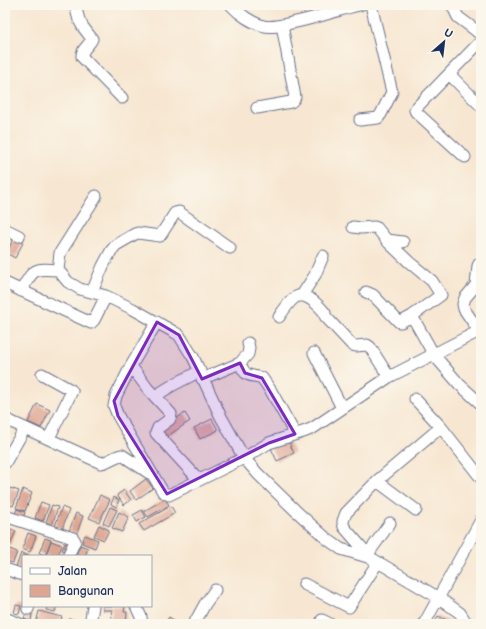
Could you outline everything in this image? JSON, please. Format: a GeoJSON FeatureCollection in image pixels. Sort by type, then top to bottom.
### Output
{"type":"FeatureCollection","features":[{"type":"Feature","properties":{"kind":"street"},"geometry":{"type":"LineString","coordinates":[[75,5],[83,28],[92,39],[83,50],[82,57],[122,98]]}},
{"type":"Feature","properties":{"kind":"street"},"geometry":{"type":"LineString","coordinates":[[231,5],[246,18],[258,24],[271,27],[303,21],[353,6]]}},
{"type":"Feature","properties":{"kind":"street"},"geometry":{"type":"LineString","coordinates":[[360,120],[378,118],[392,92],[371,5]]}},
{"type":"Feature","properties":{"kind":"street"},"geometry":{"type":"LineString","coordinates":[[452,5],[458,18],[481,35]]}},
{"type":"Feature","properties":{"kind":"street"},"geometry":{"type":"LineString","coordinates":[[465,23],[475,23],[481,26]]}},
{"type":"Feature","properties":{"kind":"street"},"geometry":{"type":"LineString","coordinates":[[257,108],[291,102],[295,97],[282,25]]}},
{"type":"Feature","properties":{"kind":"street"},"geometry":{"type":"LineString","coordinates":[[465,157],[415,110],[481,41]]}},
{"type":"Feature","properties":{"kind":"street"},"geometry":{"type":"LineString","coordinates":[[449,74],[481,106]]}},
{"type":"Feature","properties":{"kind":"street"},"geometry":{"type":"LineString","coordinates":[[58,270],[60,253],[96,196]]}},
{"type":"Feature","properties":{"kind":"street"},"geometry":{"type":"LineString","coordinates":[[92,292],[103,266],[113,248],[138,233],[160,236],[176,212],[180,212],[230,248]]}},
{"type":"Feature","properties":{"kind":"street"},"geometry":{"type":"LineString","coordinates":[[353,227],[376,227],[409,262],[432,281],[441,295],[412,316],[402,322],[399,322],[373,295],[366,292]]}},
{"type":"Feature","properties":{"kind":"street"},"geometry":{"type":"LineString","coordinates":[[5,229],[19,236]]}},
{"type":"Feature","properties":{"kind":"street"},"geometry":{"type":"LineString","coordinates":[[387,240],[403,242]]}},
{"type":"Feature","properties":{"kind":"street"},"geometry":{"type":"LineString","coordinates":[[302,296],[315,275],[323,256]]}},
{"type":"Feature","properties":{"kind":"street"},"geometry":{"type":"LineString","coordinates":[[156,322],[116,396],[114,406],[118,416],[163,492],[169,495],[244,458],[269,443],[313,428],[388,377],[480,331],[464,309],[464,304],[465,298],[478,285],[478,266],[481,264]]}},
{"type":"Feature","properties":{"kind":"street"},"geometry":{"type":"LineString","coordinates":[[22,291],[33,272],[38,269],[58,270],[72,285],[80,289],[106,296],[179,335],[193,357],[220,415],[244,458],[258,474],[327,539],[341,549],[372,558],[439,598],[460,613],[467,624]]}},
{"type":"Feature","properties":{"kind":"street"},"geometry":{"type":"LineString","coordinates":[[5,283],[91,322],[94,320],[106,296]]}},
{"type":"Feature","properties":{"kind":"street"},"geometry":{"type":"LineString","coordinates":[[279,317],[297,296],[308,298],[319,305],[325,313],[325,316],[352,345],[367,345],[388,377]]}},
{"type":"Feature","properties":{"kind":"street"},"geometry":{"type":"LineString","coordinates":[[412,316],[434,355],[459,384],[481,404]]}},
{"type":"Feature","properties":{"kind":"street"},"geometry":{"type":"LineString","coordinates":[[155,396],[172,385],[240,363],[248,354],[248,343]]}},
{"type":"Feature","properties":{"kind":"street"},"geometry":{"type":"LineString","coordinates":[[314,353],[342,408]]}},
{"type":"Feature","properties":{"kind":"street"},"geometry":{"type":"LineString","coordinates":[[240,363],[242,369],[249,376],[262,378],[295,434]]}},
{"type":"Feature","properties":{"kind":"street"},"geometry":{"type":"LineString","coordinates":[[131,366],[148,389],[171,414],[170,418],[158,428],[156,432],[199,480]]}},
{"type":"Feature","properties":{"kind":"street"},"geometry":{"type":"LineString","coordinates":[[42,374],[72,391],[49,438]]}},
{"type":"Feature","properties":{"kind":"street"},"geometry":{"type":"LineString","coordinates":[[415,399],[440,427],[481,478]]}},
{"type":"Feature","properties":{"kind":"street"},"geometry":{"type":"LineString","coordinates":[[5,419],[101,463],[106,462],[118,455],[122,455],[153,475]]}},
{"type":"Feature","properties":{"kind":"street"},"geometry":{"type":"LineString","coordinates":[[372,558],[344,527],[343,523],[346,513],[378,481],[440,427]]}},
{"type":"Feature","properties":{"kind":"street"},"geometry":{"type":"LineString","coordinates":[[5,463],[25,428]]}},
{"type":"Feature","properties":{"kind":"street"},"geometry":{"type":"LineString","coordinates":[[378,481],[416,510]]}},
{"type":"Feature","properties":{"kind":"street"},"geometry":{"type":"LineString","coordinates":[[5,516],[73,538],[75,542],[68,555]]}},
{"type":"Feature","properties":{"kind":"street"},"geometry":{"type":"LineString","coordinates":[[424,624],[481,520]]}},
{"type":"Feature","properties":{"kind":"street"},"geometry":{"type":"LineString","coordinates":[[304,584],[349,607],[390,523]]}},
{"type":"Feature","properties":{"kind":"street"},"geometry":{"type":"LineString","coordinates":[[5,569],[22,575]]}},
{"type":"Feature","properties":{"kind":"street"},"geometry":{"type":"LineString","coordinates":[[194,624],[201,610],[215,590]]}},
{"type":"Feature","properties":{"kind":"street"},"geometry":{"type":"LineString","coordinates":[[90,624],[93,607]]}},
{"type":"Feature","properties":{"kind":"street"},"geometry":{"type":"LineString","coordinates":[[136,607],[141,617],[142,624]]}},
{"type":"Feature","properties":{"kind":"street"},"geometry":{"type":"LineString","coordinates":[[5,618],[20,624]]}},
{"type":"Feature","properties":{"kind":"highlighted area"},"geometry":{"type":"Polygon","coordinates":[[[157,322],[179,335],[202,379],[240,363],[245,373],[262,378],[295,434],[269,443],[167,494],[118,416],[114,401],[157,322]]]}},
{"type":"Feature","properties":{"kind":"building"},"geometry":{"type":"Polygon","coordinates":[[[14,238],[23,243],[15,258],[6,253],[14,238]]]}},
{"type":"Feature","properties":{"kind":"building"},"geometry":{"type":"Polygon","coordinates":[[[37,404],[50,410],[41,428],[28,422],[37,404]]]}},
{"type":"Feature","properties":{"kind":"building"},"geometry":{"type":"Polygon","coordinates":[[[185,413],[190,421],[166,437],[160,428],[185,413]]]}},
{"type":"Feature","properties":{"kind":"building"},"geometry":{"type":"Polygon","coordinates":[[[212,419],[218,430],[200,439],[194,428],[212,419]]]}},
{"type":"Feature","properties":{"kind":"building"},"geometry":{"type":"Polygon","coordinates":[[[287,438],[294,453],[277,461],[270,446],[287,438]]]}},
{"type":"Feature","properties":{"kind":"building"},"geometry":{"type":"Polygon","coordinates":[[[146,479],[153,488],[136,500],[130,491],[146,479]]]}},
{"type":"Feature","properties":{"kind":"building"},"geometry":{"type":"Polygon","coordinates":[[[10,488],[19,491],[13,506],[5,503],[10,488]]]}},
{"type":"Feature","properties":{"kind":"building"},"geometry":{"type":"Polygon","coordinates":[[[23,489],[32,493],[25,511],[16,508],[23,489]]]}},
{"type":"Feature","properties":{"kind":"building"},"geometry":{"type":"Polygon","coordinates":[[[124,490],[131,500],[124,505],[117,495],[124,490]]]}},
{"type":"Feature","properties":{"kind":"building"},"geometry":{"type":"Polygon","coordinates":[[[100,495],[110,500],[99,522],[89,518],[100,495]]]}},
{"type":"Feature","properties":{"kind":"building"},"geometry":{"type":"Polygon","coordinates":[[[114,497],[119,500],[116,507],[111,504],[114,497]]]}},
{"type":"Feature","properties":{"kind":"building"},"geometry":{"type":"Polygon","coordinates":[[[165,499],[169,505],[148,517],[144,511],[165,499]]]}},
{"type":"Feature","properties":{"kind":"building"},"geometry":{"type":"Polygon","coordinates":[[[41,502],[49,505],[43,521],[35,518],[41,502]]]}},
{"type":"Feature","properties":{"kind":"building"},"geometry":{"type":"Polygon","coordinates":[[[52,505],[58,507],[52,525],[46,522],[52,505]]]}},
{"type":"Feature","properties":{"kind":"building"},"geometry":{"type":"Polygon","coordinates":[[[171,506],[175,513],[144,531],[139,524],[171,506]]]}},
{"type":"Feature","properties":{"kind":"building"},"geometry":{"type":"Polygon","coordinates":[[[62,507],[69,510],[62,529],[55,526],[62,507]]]}},
{"type":"Feature","properties":{"kind":"building"},"geometry":{"type":"Polygon","coordinates":[[[110,507],[117,510],[109,526],[103,523],[110,507]]]}},
{"type":"Feature","properties":{"kind":"building"},"geometry":{"type":"Polygon","coordinates":[[[17,509],[25,512],[23,519],[14,516],[17,509]]]}},
{"type":"Feature","properties":{"kind":"building"},"geometry":{"type":"Polygon","coordinates":[[[142,510],[146,517],[137,522],[133,515],[142,510]]]}},
{"type":"Feature","properties":{"kind":"building"},"geometry":{"type":"Polygon","coordinates":[[[119,512],[129,517],[122,532],[112,528],[119,512]]]}},
{"type":"Feature","properties":{"kind":"building"},"geometry":{"type":"Polygon","coordinates":[[[76,513],[83,516],[77,533],[69,531],[76,513]]]}},
{"type":"Feature","properties":{"kind":"building"},"geometry":{"type":"Polygon","coordinates":[[[99,525],[109,530],[104,540],[94,536],[99,525]]]}},
{"type":"Feature","properties":{"kind":"building"},"geometry":{"type":"Polygon","coordinates":[[[6,527],[16,531],[10,545],[5,543],[6,527]]]}},
{"type":"Feature","properties":{"kind":"building"},"geometry":{"type":"Polygon","coordinates":[[[28,533],[36,536],[30,552],[22,549],[28,533]]]}},
{"type":"Feature","properties":{"kind":"building"},"geometry":{"type":"Polygon","coordinates":[[[85,535],[98,540],[95,548],[82,543],[85,535]]]}},
{"type":"Feature","properties":{"kind":"building"},"geometry":{"type":"Polygon","coordinates":[[[45,538],[51,540],[45,555],[39,553],[45,538]]]}},
{"type":"Feature","properties":{"kind":"building"},"geometry":{"type":"Polygon","coordinates":[[[51,541],[62,545],[58,555],[46,555],[51,541]]]}},
{"type":"Feature","properties":{"kind":"building"},"geometry":{"type":"Polygon","coordinates":[[[65,543],[68,545],[66,552],[62,550],[65,543]]]}},
{"type":"Feature","properties":{"kind":"building"},"geometry":{"type":"Polygon","coordinates":[[[80,545],[88,548],[85,555],[76,555],[80,545]]]}},
{"type":"Feature","properties":{"kind":"building"},"geometry":{"type":"Polygon","coordinates":[[[10,549],[17,552],[13,563],[6,561],[10,549]]]}},
{"type":"Feature","properties":{"kind":"building"},"geometry":{"type":"Polygon","coordinates":[[[21,553],[26,555],[22,555],[22,570],[16,567],[21,553]]]}},
{"type":"Feature","properties":{"kind":"building"},"geometry":{"type":"Polygon","coordinates":[[[16,605],[21,606],[19,614],[14,613],[16,605]]]}},
{"type":"Feature","properties":{"kind":"building"},"geometry":{"type":"Polygon","coordinates":[[[47,607],[57,607],[55,612],[46,610],[47,607]]]}},
{"type":"Feature","properties":{"kind":"building"},"geometry":{"type":"Polygon","coordinates":[[[103,607],[125,607],[124,612],[127,612],[126,624],[110,624],[112,610],[103,610],[103,607]]]}},
{"type":"Feature","properties":{"kind":"building"},"geometry":{"type":"Polygon","coordinates":[[[39,611],[62,617],[60,624],[36,623],[39,611]]]}},
{"type":"Feature","properties":{"kind":"building"},"geometry":{"type":"Polygon","coordinates":[[[26,613],[32,614],[31,621],[24,619],[26,613]]]}},
{"type":"Feature","properties":{"kind":"building"},"geometry":{"type":"Polygon","coordinates":[[[438,616],[455,624],[434,624],[438,616]]]}},
{"type":"Feature","properties":{"kind":"building"},"geometry":{"type":"Polygon","coordinates":[[[169,617],[175,621],[173,624],[165,624],[169,617]]]}},
{"type":"Feature","properties":{"kind":"building"},"geometry":{"type":"Polygon","coordinates":[[[69,619],[82,620],[82,624],[69,624],[69,619]]]}}]}
